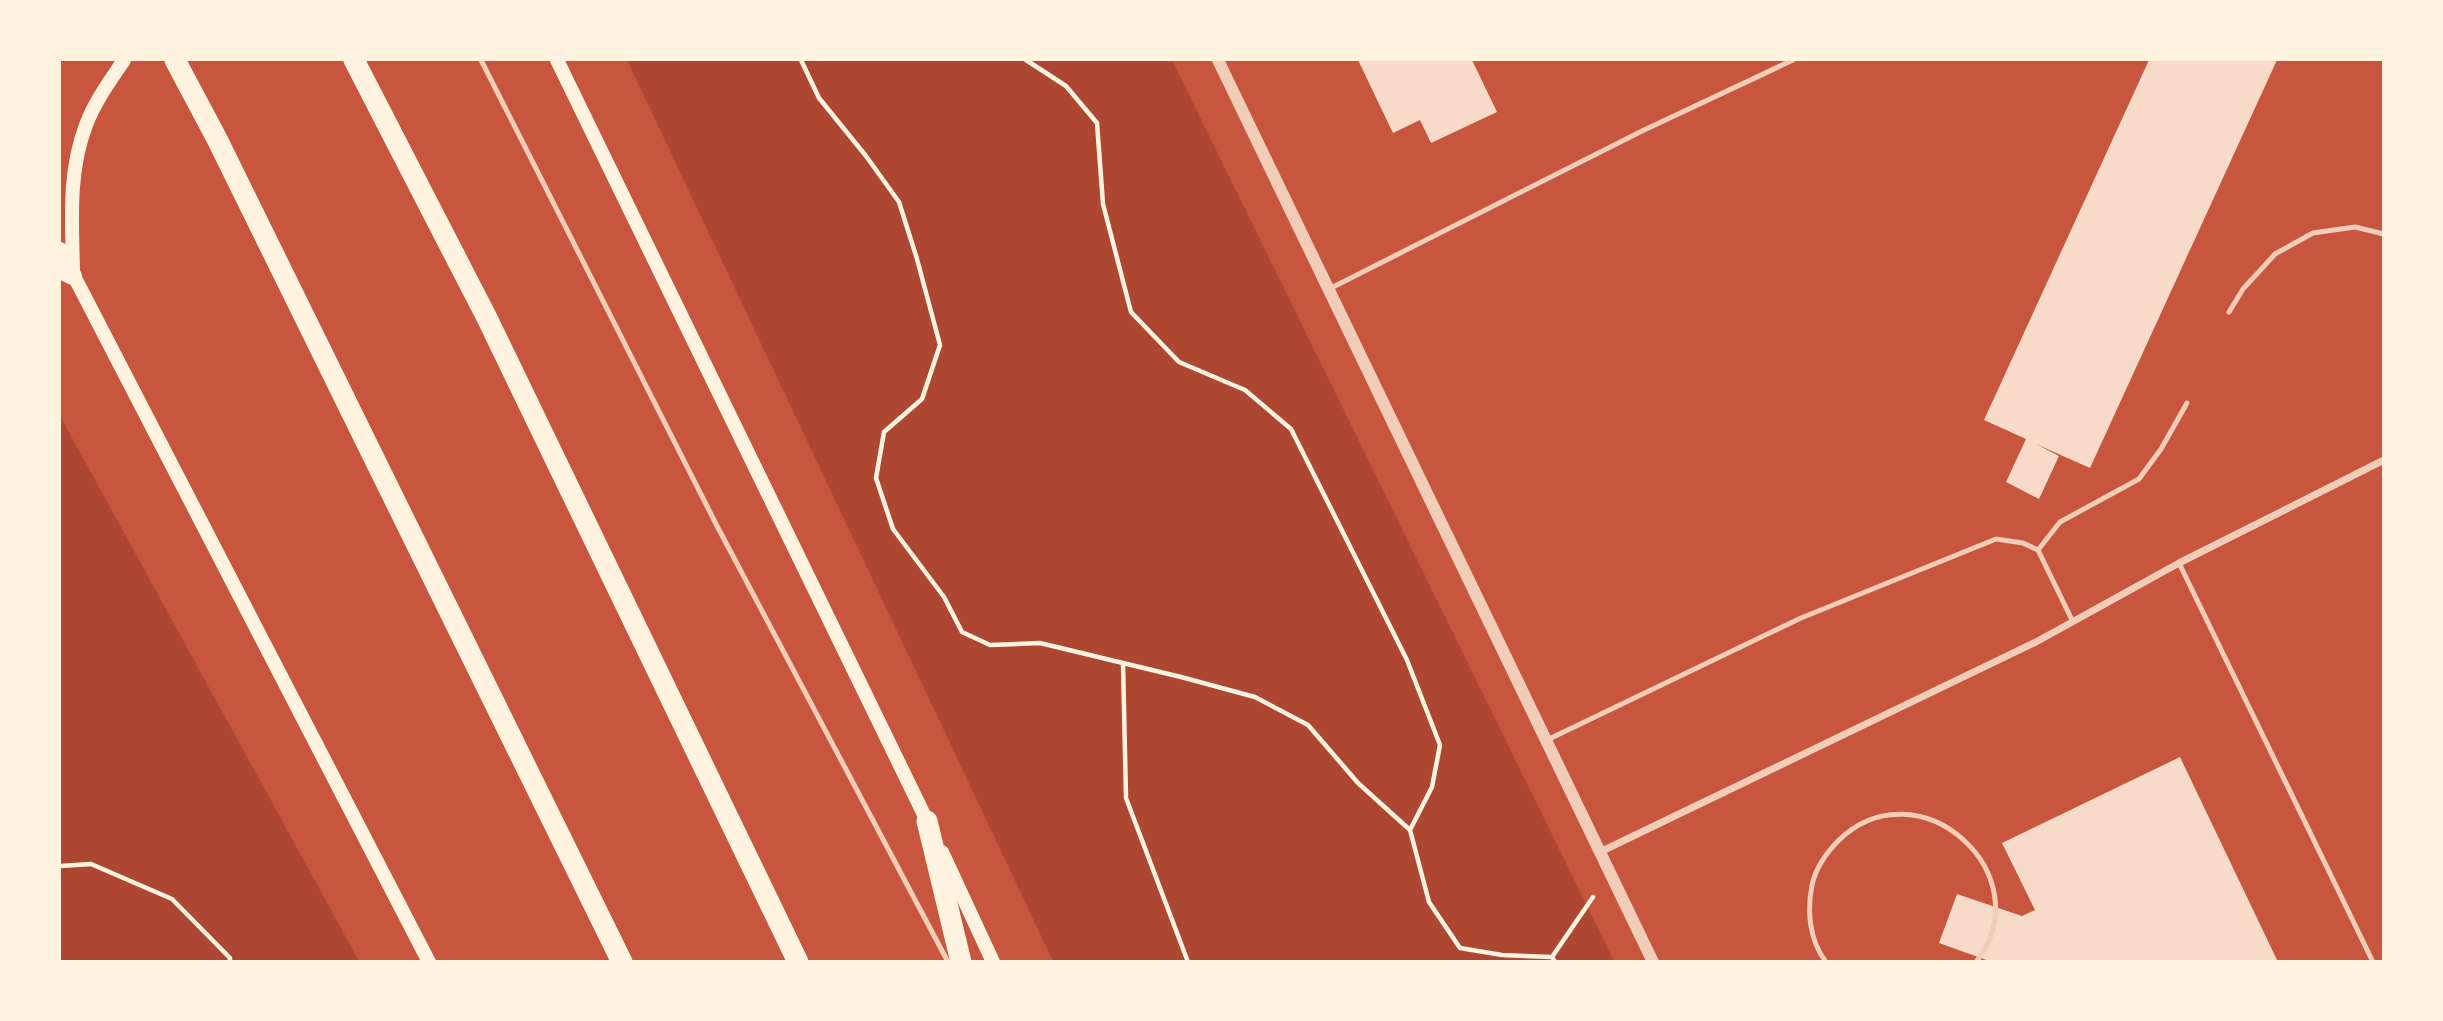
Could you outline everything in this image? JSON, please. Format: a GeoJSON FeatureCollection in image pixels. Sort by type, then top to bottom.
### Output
{"type":"FeatureCollection","features":[{"type":"Feature","properties":{"kind":"highway"},"geometry":{"type":"LineString","coordinates":[[175,60],[217,139],[622,961]]}},
{"type":"Feature","properties":{"kind":"highway"},"geometry":{"type":"LineString","coordinates":[[354,60],[486,318],[798,961]]}},
{"type":"Feature","properties":{"kind":"highway"},"geometry":{"type":"LineString","coordinates":[[927,821],[961,961]]}},
{"type":"Feature","properties":{"kind":"main road"},"geometry":{"type":"LineString","coordinates":[[66,273],[72,185],[78,152],[86,125],[98,100],[124,60]]}},
{"type":"Feature","properties":{"kind":"main road"},"geometry":{"type":"LineString","coordinates":[[557,60],[993,961]]}},
{"type":"Feature","properties":{"kind":"main road"},"geometry":{"type":"LineString","coordinates":[[60,249],[66,273],[429,961]]}},
{"type":"Feature","properties":{"kind":"street"},"geometry":{"type":"LineString","coordinates":[[1219,60],[1653,961]]}},
{"type":"Feature","properties":{"kind":"street"},"geometry":{"type":"LineString","coordinates":[[1599,852],[2024,648],[2179,564],[2384,460]]}},
{"type":"Feature","properties":{"kind":"lane"},"geometry":{"type":"LineString","coordinates":[[481,60],[716,524],[948,961]]}},
{"type":"Feature","properties":{"kind":"lane"},"geometry":{"type":"LineString","coordinates":[[1329,289],[1642,131],[1793,60]]}},
{"type":"Feature","properties":{"kind":"lane"},"geometry":{"type":"LineString","coordinates":[[2229,312],[2244,289],[2275,254],[2313,233],[2355,227],[2384,234]]}},
{"type":"Feature","properties":{"kind":"lane"},"geometry":{"type":"LineString","coordinates":[[2038,550],[2060,522],[2138,479],[2161,449],[2187,403]]}},
{"type":"Feature","properties":{"kind":"lane"},"geometry":{"type":"LineString","coordinates":[[1546,741],[1801,618],[1996,539],[2023,543],[2038,550],[2073,622]]}},
{"type":"Feature","properties":{"kind":"lane"},"geometry":{"type":"LineString","coordinates":[[2179,564],[2373,961]]}},
{"type":"Feature","properties":{"kind":"lane"},"geometry":{"type":"LineString","coordinates":[[1826,961],[1811,930],[1808,903],[1814,875],[1828,851],[1848,832],[1872,820],[1900,814],[1927,818],[1953,830],[1974,848],[1988,872],[1995,898],[1993,926],[1983,953],[1976,961]]}},
{"type":"Feature","properties":{"kind":"path"},"geometry":{"type":"LineString","coordinates":[[801,60],[819,98],[899,202],[917,259],[940,345],[922,399],[884,432],[876,478],[893,529],[944,597],[962,632],[990,645],[1041,643],[1255,697],[1308,725],[1358,783],[1410,830],[1429,902],[1460,947],[1502,955],[1554,959],[1609,873]]}},
{"type":"Feature","properties":{"kind":"path"},"geometry":{"type":"LineString","coordinates":[[1026,60],[1066,86],[1097,123],[1103,204],[1131,312],[1180,362],[1245,390],[1290,429],[1407,660],[1440,745],[1432,787],[1410,830]]}},
{"type":"Feature","properties":{"kind":"path"},"geometry":{"type":"LineString","coordinates":[[1123,663],[1126,798],[1188,961]]}},
{"type":"Feature","properties":{"kind":"path"},"geometry":{"type":"LineString","coordinates":[[60,866],[91,864],[172,899],[230,961]]}},
{"type":"Feature","properties":{"kind":"shaded area"},"geometry":{"type":"Polygon","coordinates":[[[627,60],[1172,60],[1614,961],[1053,961],[627,60]]]}},
{"type":"Feature","properties":{"kind":"shaded area"},"geometry":{"type":"Polygon","coordinates":[[[60,416],[359,961],[60,961],[60,416]]]}},
{"type":"Feature","properties":{"kind":"building"},"geometry":{"type":"Polygon","coordinates":[[[1358,60],[1472,60],[1497,112],[1431,143],[1420,120],[1393,133],[1358,60]]]}},
{"type":"Feature","properties":{"kind":"building"},"geometry":{"type":"Polygon","coordinates":[[[2149,60],[2277,60],[2090,468],[2036,444],[2059,456],[2039,499],[2006,482],[2026,439],[1984,420],[2149,60]]]}},
{"type":"Feature","properties":{"kind":"building"},"geometry":{"type":"Polygon","coordinates":[[[2180,757],[2278,962],[1992,962],[1939,943],[1957,894],[2022,916],[2035,910],[2002,843],[2180,757]]]}}]}
